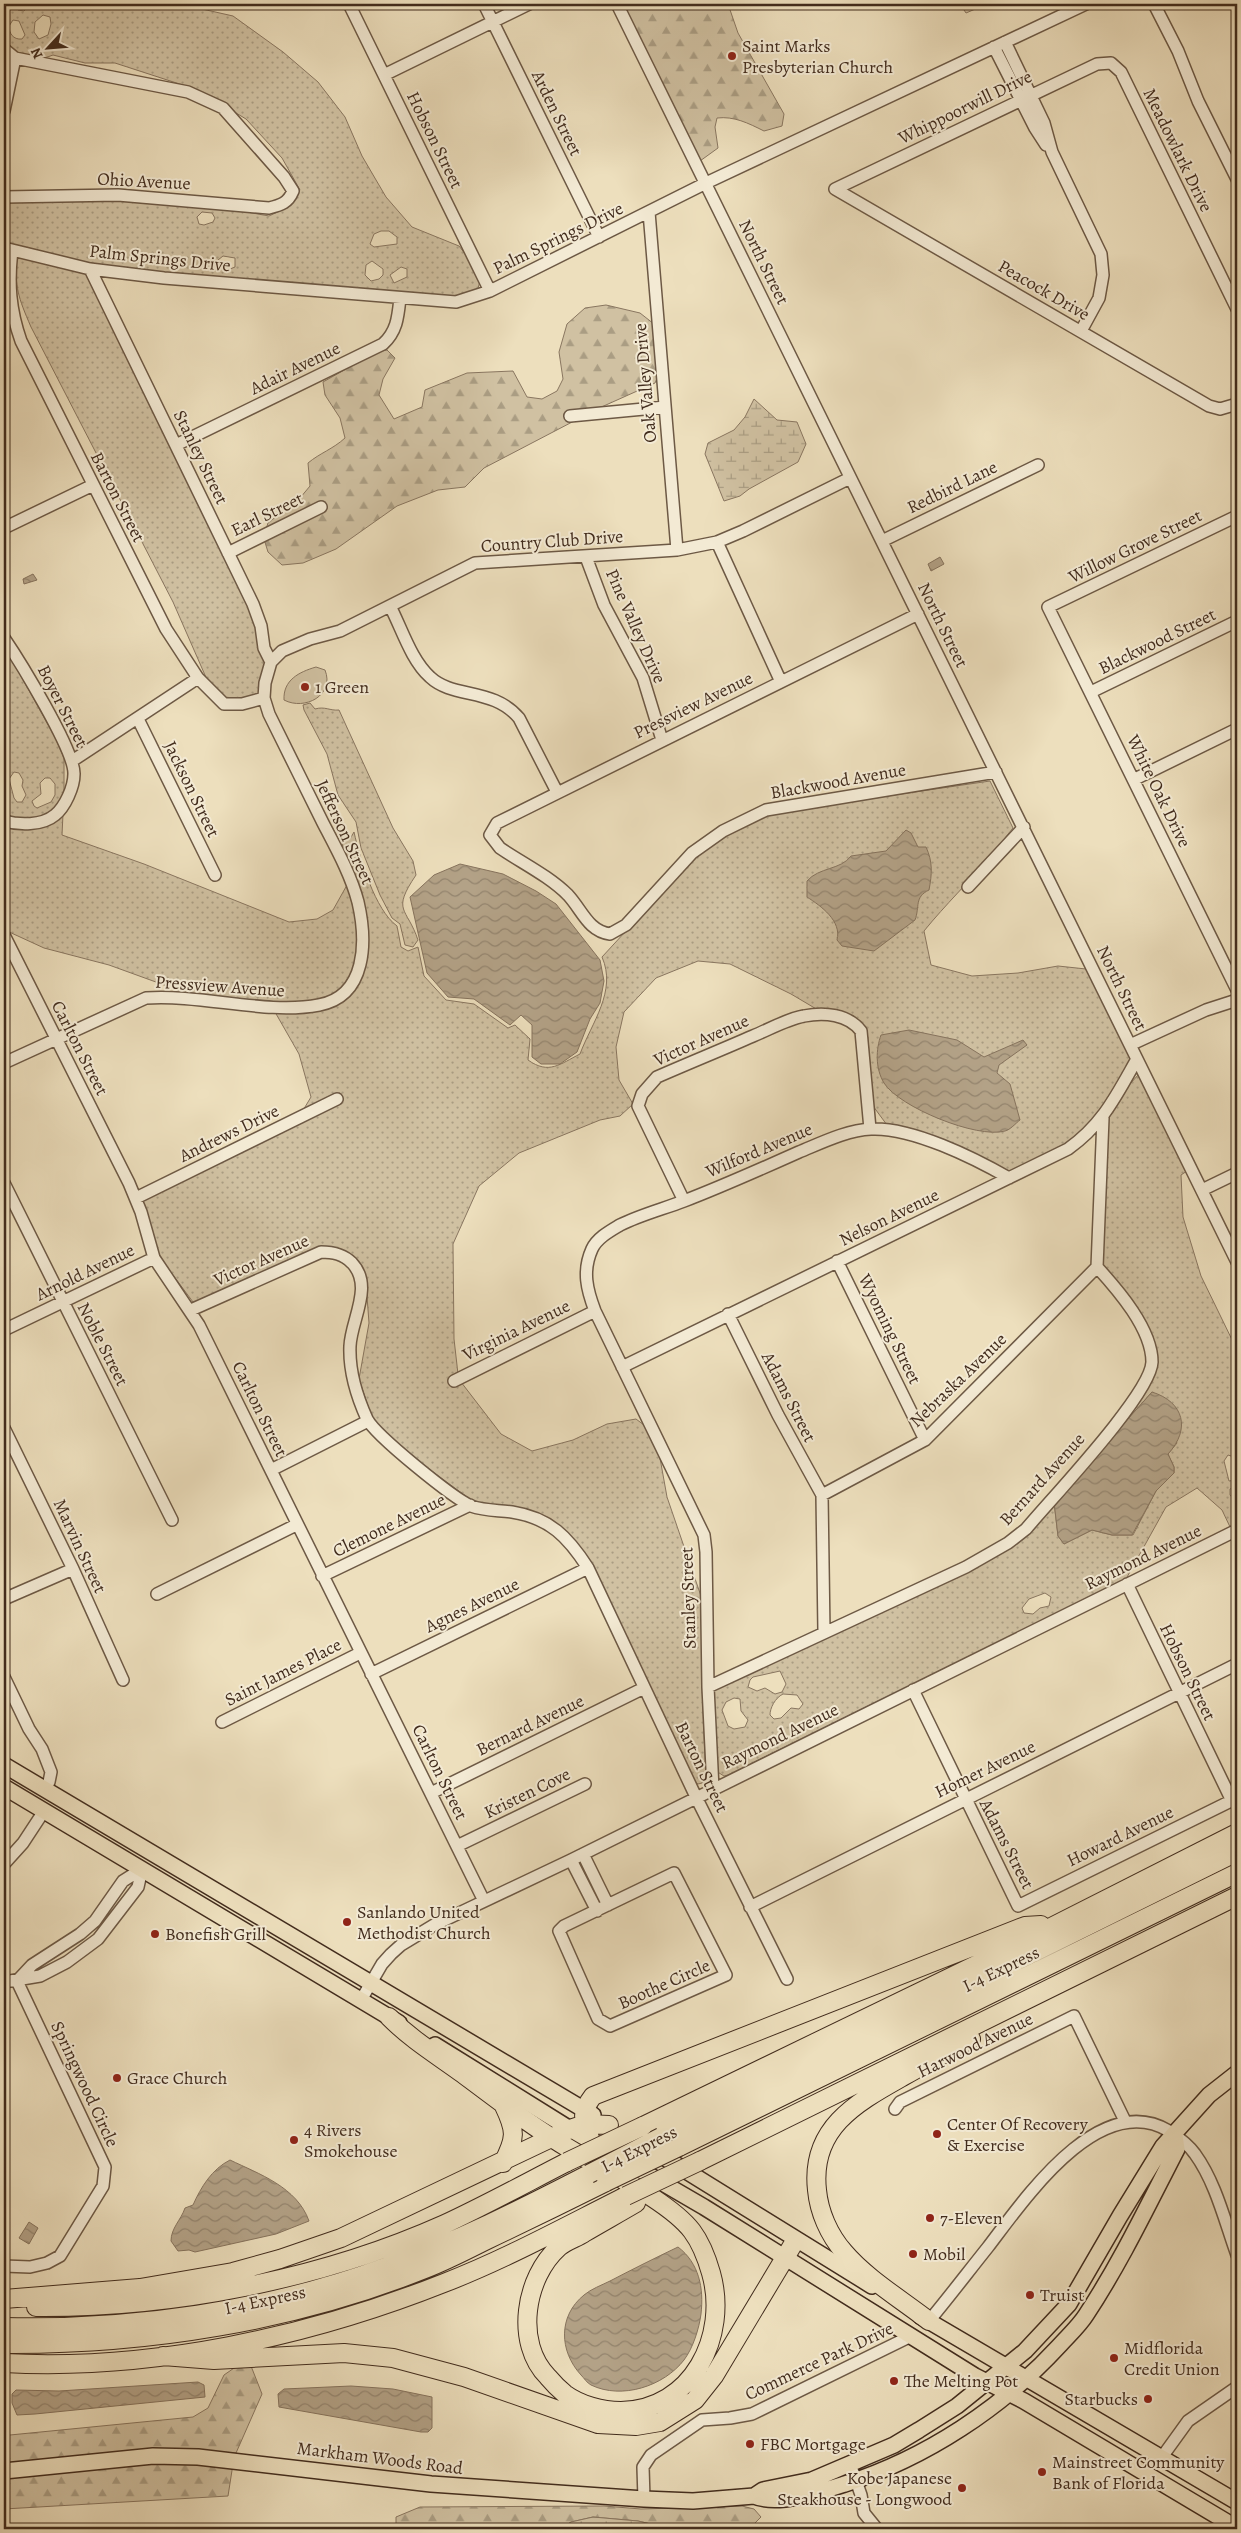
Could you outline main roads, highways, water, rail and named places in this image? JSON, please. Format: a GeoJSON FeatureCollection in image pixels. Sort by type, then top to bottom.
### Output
{"type":"FeatureCollection","features":[{"type":"Feature","properties":{"kind":"highway"},"geometry":{"type":"LineString","coordinates":[[4,2307],[72,2308],[138,2303],[259,2284],[392,2245],[445,2224],[567,2162],[990,1958],[1051,1925],[1237,1833]]}},
{"type":"Feature","properties":{"kind":"highway","name":"I-4 Express"},"geometry":{"type":"LineString","coordinates":[[4,2327],[52,2328],[126,2323],[195,2314],[275,2300],[386,2267],[456,2238],[589,2174],[1237,1852]]}},
{"type":"Feature","properties":{"kind":"highway","name":"I-4 Express"},"geometry":{"type":"LineString","coordinates":[[4,2344],[63,2344],[139,2338],[207,2329],[326,2303],[426,2269],[1237,1874]]}},
{"type":"Feature","properties":{"kind":"highway"},"geometry":{"type":"LineString","coordinates":[[390,2017],[410,2038],[438,2056],[504,2106],[552,2138],[672,2211],[692,2231],[706,2256],[715,2289],[716,2320],[709,2346],[698,2369],[681,2388],[657,2404],[632,2411],[609,2411],[584,2404],[564,2394],[545,2374],[535,2357],[527,2321],[529,2300],[536,2280],[560,2246],[631,2200],[700,2161],[1237,1896]]}},
{"type":"Feature","properties":{"kind":"highway"},"geometry":{"type":"LineString","coordinates":[[4,2299],[140,2288],[233,2272],[341,2238],[503,2163],[552,2138],[580,2121],[593,2096],[1025,1926],[1051,1925]]}},
{"type":"Feature","properties":{"kind":"highway"},"geometry":{"type":"LineString","coordinates":[[929,2322],[853,2261],[840,2246],[829,2228],[818,2201],[816,2174],[820,2154],[836,2123],[851,2108],[869,2095],[978,2035],[1009,2007]]}},
{"type":"Feature","properties":{"kind":"highway"},"geometry":{"type":"LineString","coordinates":[[503,2163],[513,2141],[514,2130],[504,2106]]}},
{"type":"Feature","properties":{"kind":"highway"},"geometry":{"type":"LineString","coordinates":[[580,2121],[609,2125]]}},
{"type":"Feature","properties":{"kind":"highway"},"geometry":{"type":"LineString","coordinates":[[580,2121],[591,2141]]}},
{"type":"Feature","properties":{"kind":"highway"},"geometry":{"type":"LineString","coordinates":[[4,2362],[37,2364],[163,2356],[270,2338],[383,2306],[446,2283],[631,2200]]}},
{"type":"Feature","properties":{"kind":"highway"},"geometry":{"type":"LineString","coordinates":[[163,2356],[214,2360],[344,2353],[393,2358],[464,2377],[559,2412],[598,2424],[636,2426],[660,2422],[695,2400],[714,2376],[795,2241]]}},
{"type":"Feature","properties":{"kind":"main road"},"geometry":{"type":"LineString","coordinates":[[4,1765],[236,1901],[450,2030],[580,2121]]}},
{"type":"Feature","properties":{"kind":"main road"},"geometry":{"type":"LineString","coordinates":[[4,1787],[360,2000],[580,2121]]}},
{"type":"Feature","properties":{"kind":"main road"},"geometry":{"type":"LineString","coordinates":[[67,1824],[92,1832],[134,1854],[154,1854]]}},
{"type":"Feature","properties":{"kind":"main road"},"geometry":{"type":"LineString","coordinates":[[142,1869],[147,1866],[156,1866],[211,1896],[236,1901]]}},
{"type":"Feature","properties":{"kind":"main road"},"geometry":{"type":"LineString","coordinates":[[1175,2135],[1209,2095],[1237,2073]]}},
{"type":"Feature","properties":{"kind":"main road"},"geometry":{"type":"LineString","coordinates":[[609,2125],[716,2189],[795,2241],[929,2322],[1162,2456],[1237,2502]]}},
{"type":"Feature","properties":{"kind":"main road","name":"Markham Woods Road"},"geometry":{"type":"LineString","coordinates":[[4,2471],[153,2456],[198,2457],[440,2485],[644,2500],[693,2501],[754,2496],[764,2490],[812,2480],[911,2435],[957,2406],[1006,2368],[1069,2304],[1163,2146],[1175,2135]]}},
{"type":"Feature","properties":{"kind":"main road","name":"Markham Woods Road"},"geometry":{"type":"LineString","coordinates":[[754,2496],[765,2501],[790,2497],[856,2480],[902,2462],[967,2424],[1027,2379],[1086,2314],[1122,2255],[1176,2149],[1175,2135]]}},
{"type":"Feature","properties":{"kind":"main road"},"geometry":{"type":"LineString","coordinates":[[591,2141],[704,2206],[987,2383],[1008,2393],[1237,2528]]}},
{"type":"Feature","properties":{"kind":"water"},"geometry":{"type":"Polygon","coordinates":[[[940,557],[944,564],[931,571],[928,564],[940,557]]]}},
{"type":"Feature","properties":{"kind":"water"},"geometry":{"type":"Polygon","coordinates":[[[33,574],[37,580],[24,584],[23,579],[33,574]]]}},
{"type":"Feature","properties":{"kind":"water"},"geometry":{"type":"Polygon","coordinates":[[[906,830],[911,833],[918,847],[926,847],[931,863],[929,890],[919,899],[915,920],[874,951],[842,946],[837,940],[838,933],[833,920],[824,910],[807,897],[807,881],[818,873],[842,864],[851,856],[886,851],[906,830]]]}},
{"type":"Feature","properties":{"kind":"water"},"geometry":{"type":"Polygon","coordinates":[[[460,864],[503,874],[556,904],[600,960],[604,981],[600,1003],[590,1019],[577,1052],[560,1064],[541,1064],[532,1057],[532,1025],[521,1015],[510,1025],[474,999],[448,997],[427,973],[410,897],[434,875],[460,864]]]}},
{"type":"Feature","properties":{"kind":"water"},"geometry":{"type":"Polygon","coordinates":[[[909,1030],[957,1040],[984,1057],[1023,1040],[1027,1045],[999,1065],[997,1073],[1010,1084],[1020,1120],[1005,1131],[976,1130],[958,1126],[921,1111],[892,1092],[884,1083],[879,1071],[877,1052],[879,1040],[881,1035],[909,1030]]]}},
{"type":"Feature","properties":{"kind":"water"},"geometry":{"type":"Polygon","coordinates":[[[1152,1392],[1171,1402],[1181,1417],[1180,1435],[1168,1454],[1174,1467],[1174,1473],[1156,1491],[1132,1535],[1112,1535],[1092,1530],[1064,1544],[1058,1536],[1054,1502],[1152,1392]]]}},
{"type":"Feature","properties":{"kind":"water"},"geometry":{"type":"Polygon","coordinates":[[[230,2160],[265,2176],[286,2190],[296,2199],[309,2221],[276,2234],[195,2252],[189,2250],[178,2251],[171,2241],[171,2236],[185,2208],[193,2205],[208,2179],[218,2168],[230,2160]]]}},
{"type":"Feature","properties":{"kind":"water"},"geometry":{"type":"Polygon","coordinates":[[[29,2222],[38,2228],[29,2244],[19,2238],[29,2222]]]}},
{"type":"Feature","properties":{"kind":"water"},"geometry":{"type":"Polygon","coordinates":[[[678,2247],[685,2253],[695,2268],[699,2277],[702,2295],[699,2326],[693,2344],[684,2360],[665,2377],[642,2388],[616,2391],[590,2384],[574,2366],[565,2345],[564,2334],[569,2313],[584,2295],[593,2289],[678,2247]]]}},
{"type":"Feature","properties":{"kind":"water"},"geometry":{"type":"Polygon","coordinates":[[[198,2382],[204,2385],[205,2397],[17,2415],[12,2403],[12,2394],[16,2390],[59,2391],[198,2382]]]}},
{"type":"Feature","properties":{"kind":"water"},"geometry":{"type":"Polygon","coordinates":[[[351,2386],[393,2389],[432,2397],[432,2428],[428,2432],[421,2432],[279,2407],[278,2394],[284,2389],[351,2386]]]}},
{"type":"Feature","properties":{"kind":"place","name":"Saint Marks Presbyterian Church"},"geometry":{"type":"Point","coordinates":[732,56]}},
{"type":"Feature","properties":{"kind":"place","name":"1 Green"},"geometry":{"type":"Point","coordinates":[305,687]}},
{"type":"Feature","properties":{"kind":"place","name":"Sanlando United Methodist Church"},"geometry":{"type":"Point","coordinates":[347,1922]}},
{"type":"Feature","properties":{"kind":"place","name":"Bonefish Grill"},"geometry":{"type":"Point","coordinates":[155,1934]}},
{"type":"Feature","properties":{"kind":"place","name":"Grace Church"},"geometry":{"type":"Point","coordinates":[117,2078]}},
{"type":"Feature","properties":{"kind":"place","name":"Center Of Recovery & Exercise"},"geometry":{"type":"Point","coordinates":[937,2134]}},
{"type":"Feature","properties":{"kind":"place","name":"4 Rivers Smokehouse"},"geometry":{"type":"Point","coordinates":[294,2140]}},
{"type":"Feature","properties":{"kind":"place","name":"7-Eleven"},"geometry":{"type":"Point","coordinates":[930,2218]}},
{"type":"Feature","properties":{"kind":"place","name":"Mobil"},"geometry":{"type":"Point","coordinates":[913,2254]}},
{"type":"Feature","properties":{"kind":"place","name":"Truist"},"geometry":{"type":"Point","coordinates":[1030,2295]}},
{"type":"Feature","properties":{"kind":"place","name":"Midflorida Credit Union"},"geometry":{"type":"Point","coordinates":[1114,2358]}},
{"type":"Feature","properties":{"kind":"place","name":"The Melting Pot"},"geometry":{"type":"Point","coordinates":[894,2381]}},
{"type":"Feature","properties":{"kind":"place","name":"Starbucks"},"geometry":{"type":"Point","coordinates":[1148,2399]}},
{"type":"Feature","properties":{"kind":"place","name":"FBC Mortgage"},"geometry":{"type":"Point","coordinates":[750,2444]}},
{"type":"Feature","properties":{"kind":"place","name":"Mainstreet Community Bank of Florida"},"geometry":{"type":"Point","coordinates":[1042,2472]}},
{"type":"Feature","properties":{"kind":"place","name":"Kobe Japanese Steakhouse - Longwood"},"geometry":{"type":"Point","coordinates":[962,2488]}}]}
